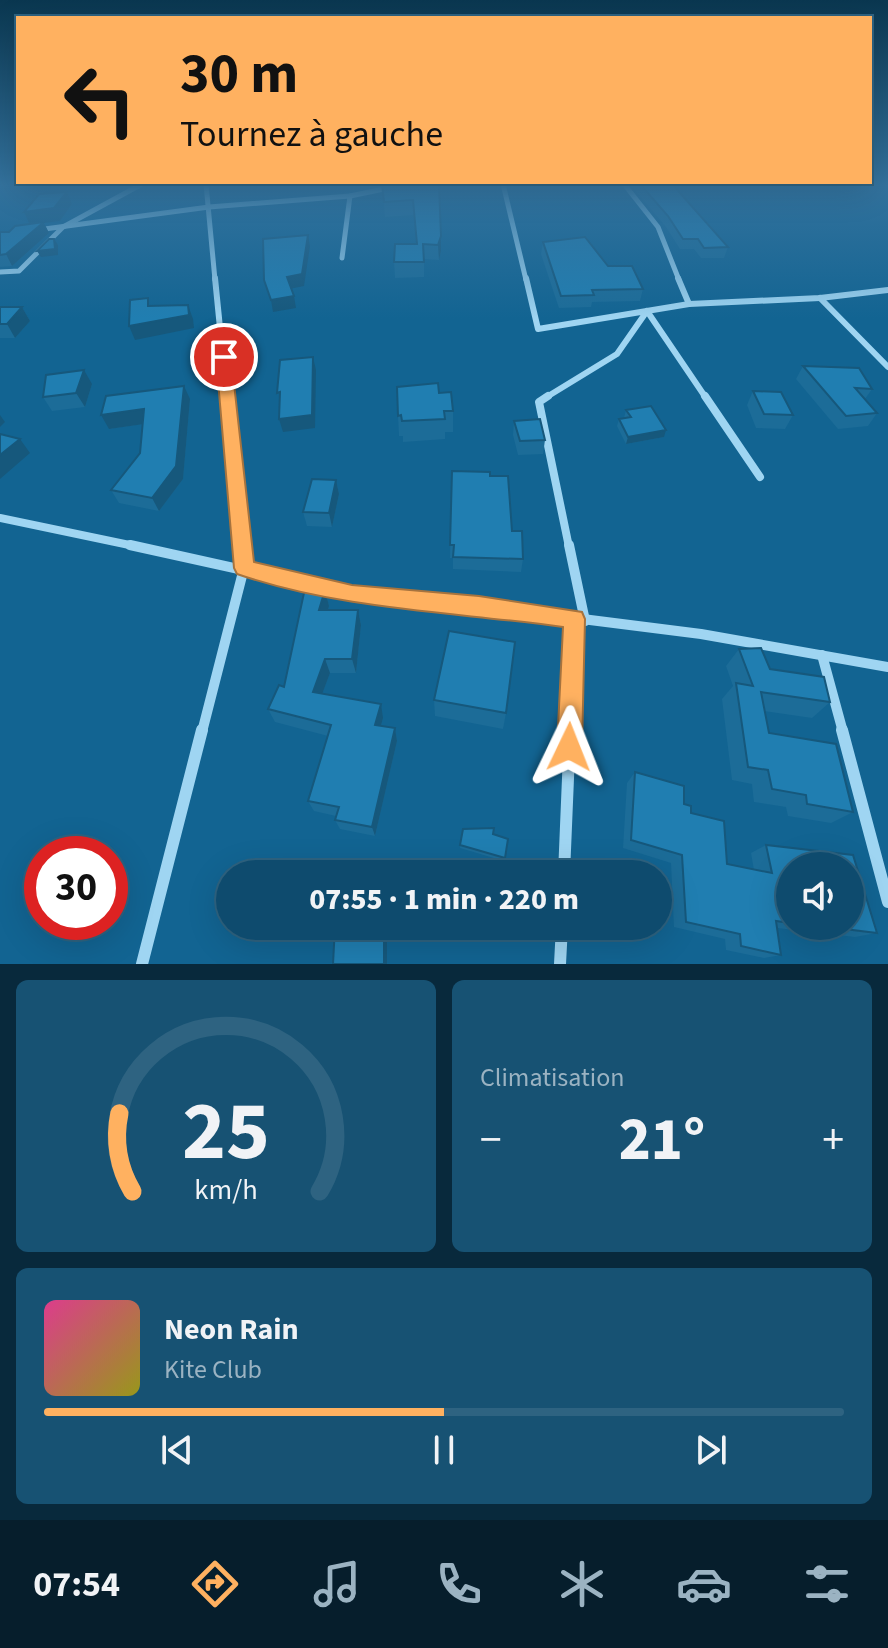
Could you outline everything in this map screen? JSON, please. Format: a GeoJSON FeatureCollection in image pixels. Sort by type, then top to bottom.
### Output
{"type":"FeatureCollection","features":[{"type":"Feature","properties":{"kind":"street"},"geometry":{"type":"LineString","coordinates":[[32,230],[42,229]]}},
{"type":"Feature","properties":{"kind":"street"},"geometry":{"type":"LineString","coordinates":[[0,272],[19,271],[61,229]]}},
{"type":"Feature","properties":{"kind":"street"},"geometry":{"type":"LineString","coordinates":[[142,964],[244,568],[211,229]]}},
{"type":"Feature","properties":{"kind":"street"},"geometry":{"type":"LineString","coordinates":[[342,258],[346,229]]}},
{"type":"Feature","properties":{"kind":"street"},"geometry":{"type":"LineString","coordinates":[[514,229],[538,329],[689,304],[820,298],[888,290]]}},
{"type":"Feature","properties":{"kind":"street"},"geometry":{"type":"LineString","coordinates":[[659,229],[689,304]]}},
{"type":"Feature","properties":{"kind":"street"},"geometry":{"type":"LineString","coordinates":[[820,298],[888,367]]}},
{"type":"Feature","properties":{"kind":"street"},"geometry":{"type":"LineString","coordinates":[[647,311],[760,477]]}},
{"type":"Feature","properties":{"kind":"street"},"geometry":{"type":"LineString","coordinates":[[565,860],[580,620],[539,402],[617,354],[647,311]]}},
{"type":"Feature","properties":{"kind":"street"},"geometry":{"type":"LineString","coordinates":[[0,518],[244,568],[352,594],[479,606],[701,634],[888,667]]}},
{"type":"Feature","properties":{"kind":"street"},"geometry":{"type":"LineString","coordinates":[[822,655],[888,902]]}},
{"type":"Feature","properties":{"kind":"street"},"geometry":{"type":"LineString","coordinates":[[560,964],[561,940]]}},
{"type":"Feature","properties":{"kind":"building"},"geometry":{"type":"Polygon","coordinates":[[[12,229],[36,229],[6,254],[0,255],[0,232],[12,229]]]}},
{"type":"Feature","properties":{"kind":"building"},"geometry":{"type":"Polygon","coordinates":[[[416,229],[441,229],[438,245],[423,244],[424,262],[394,262],[395,244],[417,244],[416,229]]]}},
{"type":"Feature","properties":{"kind":"building"},"geometry":{"type":"Polygon","coordinates":[[[676,229],[712,229],[728,247],[704,248],[698,239],[683,239],[676,229]]]}},
{"type":"Feature","properties":{"kind":"building"},"geometry":{"type":"Polygon","coordinates":[[[308,235],[302,274],[287,277],[294,296],[271,300],[264,280],[263,239],[308,235]]]}},
{"type":"Feature","properties":{"kind":"building"},"geometry":{"type":"Polygon","coordinates":[[[585,237],[608,266],[632,266],[643,289],[592,290],[594,295],[561,296],[543,242],[585,237]]]}},
{"type":"Feature","properties":{"kind":"building"},"geometry":{"type":"Polygon","coordinates":[[[49,239],[54,239],[55,249],[37,251],[49,239]]]}},
{"type":"Feature","properties":{"kind":"building"},"geometry":{"type":"Polygon","coordinates":[[[148,298],[148,306],[188,305],[189,315],[129,326],[130,300],[148,298]]]}},
{"type":"Feature","properties":{"kind":"building"},"geometry":{"type":"Polygon","coordinates":[[[0,307],[22,307],[7,324],[0,324],[0,307]]]}},
{"type":"Feature","properties":{"kind":"building"},"geometry":{"type":"Polygon","coordinates":[[[313,357],[312,415],[279,419],[280,392],[277,393],[280,360],[313,357]]]}},
{"type":"Feature","properties":{"kind":"building"},"geometry":{"type":"Polygon","coordinates":[[[803,366],[859,368],[872,389],[855,388],[877,413],[846,416],[803,366]]]}},
{"type":"Feature","properties":{"kind":"building"},"geometry":{"type":"Polygon","coordinates":[[[84,370],[76,393],[43,397],[46,375],[84,370]]]}},
{"type":"Feature","properties":{"kind":"building"},"geometry":{"type":"Polygon","coordinates":[[[438,383],[439,393],[451,392],[453,411],[444,411],[445,419],[402,421],[401,415],[398,416],[397,387],[438,383]]]}},
{"type":"Feature","properties":{"kind":"building"},"geometry":{"type":"Polygon","coordinates":[[[184,386],[176,466],[152,498],[111,490],[140,453],[144,409],[101,415],[106,396],[184,386]]]}},
{"type":"Feature","properties":{"kind":"building"},"geometry":{"type":"Polygon","coordinates":[[[753,391],[781,392],[793,415],[764,414],[753,391]]]}},
{"type":"Feature","properties":{"kind":"building"},"geometry":{"type":"Polygon","coordinates":[[[651,406],[666,430],[628,437],[619,419],[631,417],[626,410],[651,406]]]}},
{"type":"Feature","properties":{"kind":"building"},"geometry":{"type":"Polygon","coordinates":[[[540,419],[545,440],[520,441],[514,421],[540,419]]]}},
{"type":"Feature","properties":{"kind":"building"},"geometry":{"type":"Polygon","coordinates":[[[0,434],[20,439],[0,455],[0,434]]]}},
{"type":"Feature","properties":{"kind":"building"},"geometry":{"type":"Polygon","coordinates":[[[452,471],[508,476],[512,531],[522,531],[523,559],[453,557],[454,545],[450,545],[452,471]]]}},
{"type":"Feature","properties":{"kind":"building"},"geometry":{"type":"Polygon","coordinates":[[[312,479],[336,480],[329,513],[303,512],[312,479]]]}},
{"type":"Feature","properties":{"kind":"building"},"geometry":{"type":"Polygon","coordinates":[[[305,588],[325,590],[319,610],[358,610],[352,659],[325,659],[313,692],[381,704],[375,725],[395,728],[372,827],[335,820],[339,807],[308,801],[331,725],[268,709],[279,685],[284,687],[305,588]]]}},
{"type":"Feature","properties":{"kind":"building"},"geometry":{"type":"Polygon","coordinates":[[[449,631],[515,642],[506,713],[434,700],[449,631]]]}},
{"type":"Feature","properties":{"kind":"building"},"geometry":{"type":"Polygon","coordinates":[[[761,648],[770,669],[824,677],[830,702],[761,692],[769,733],[836,744],[853,812],[807,804],[806,795],[772,789],[768,770],[748,767],[736,683],[753,686],[739,649],[761,648]]]}},
{"type":"Feature","properties":{"kind":"building"},"geometry":{"type":"Polygon","coordinates":[[[635,772],[684,786],[684,804],[691,806],[691,813],[724,821],[727,864],[772,873],[766,845],[827,852],[776,852],[776,940],[779,940],[781,955],[741,946],[740,934],[686,922],[682,855],[631,840],[635,772]]]}},
{"type":"Feature","properties":{"kind":"building"},"geometry":{"type":"Polygon","coordinates":[[[494,828],[493,834],[508,839],[505,858],[460,845],[463,829],[494,828]]]}},
{"type":"Feature","properties":{"kind":"building"},"geometry":{"type":"Polygon","coordinates":[[[864,891],[877,933],[864,931],[864,891]]]}},
{"type":"Feature","properties":{"kind":"building"},"geometry":{"type":"Polygon","coordinates":[[[334,940],[384,940],[384,964],[333,964],[334,940]]]}},
{"type":"Feature","properties":{"kind":"route"},"geometry":{"type":"LineString","coordinates":[[224,357],[244,568],[352,594],[574,619],[569,747]]}}]}
